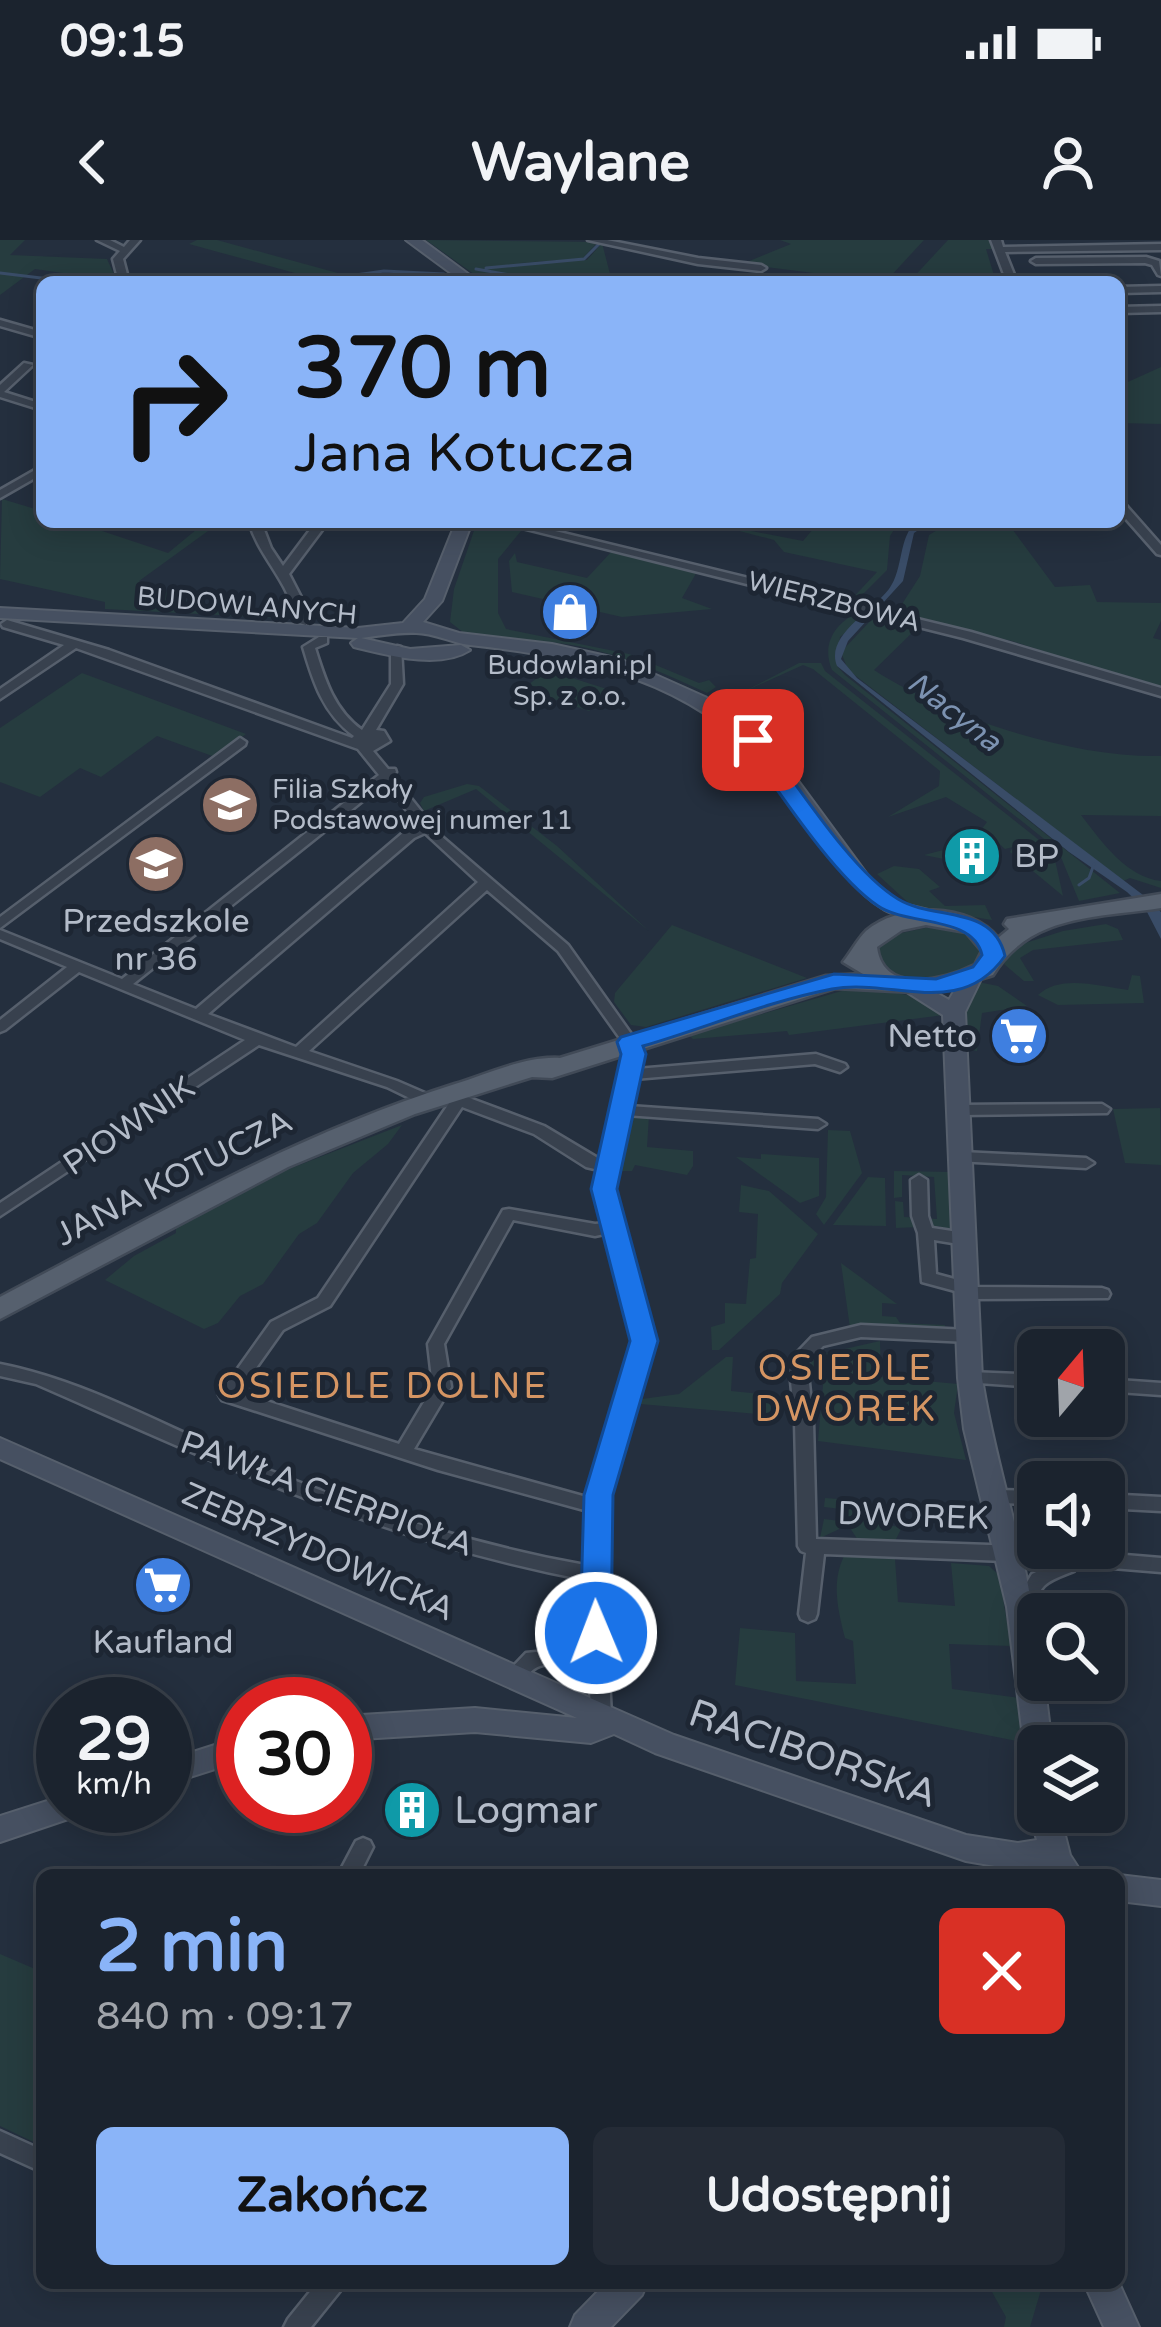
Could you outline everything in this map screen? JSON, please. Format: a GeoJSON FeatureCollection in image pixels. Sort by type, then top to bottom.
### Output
{"type":"FeatureCollection","features":[{"type":"Feature","properties":{"kind":"main road"},"geometry":{"type":"LineString","coordinates":[[901,985],[874,972],[869,943],[893,926],[938,918],[969,925],[1033,923],[1161,902]]}},
{"type":"Feature","properties":{"kind":"main road"},"geometry":{"type":"LineString","coordinates":[[972,977],[988,968],[994,950],[1033,923]]}},
{"type":"Feature","properties":{"kind":"main road"},"geometry":{"type":"LineString","coordinates":[[969,925],[987,937],[994,950]]}},
{"type":"Feature","properties":{"kind":"main road","name":"JANA KOTUCZA"},"geometry":{"type":"LineString","coordinates":[[834,981],[869,943]]}},
{"type":"Feature","properties":{"kind":"main road","name":"JANA KOTUCZA"},"geometry":{"type":"LineString","coordinates":[[384,1120],[834,981],[938,987],[972,977]]}},
{"type":"Feature","properties":{"kind":"main road","name":"JANA KOTUCZA"},"geometry":{"type":"LineString","coordinates":[[0,1309],[248,1175],[429,1101],[556,1065]]}},
{"type":"Feature","properties":{"kind":"street"},"geometry":{"type":"LineString","coordinates":[[102,240],[124,250]]}},
{"type":"Feature","properties":{"kind":"street"},"geometry":{"type":"LineString","coordinates":[[122,276],[118,259],[135,240]]}},
{"type":"Feature","properties":{"kind":"street"},"geometry":{"type":"LineString","coordinates":[[413,240],[464,276]]}},
{"type":"Feature","properties":{"kind":"street"},"geometry":{"type":"LineString","coordinates":[[593,240],[761,268]]}},
{"type":"Feature","properties":{"kind":"street"},"geometry":{"type":"LineString","coordinates":[[996,240],[1010,276]]}},
{"type":"Feature","properties":{"kind":"street"},"geometry":{"type":"LineString","coordinates":[[1006,249],[1161,247]]}},
{"type":"Feature","properties":{"kind":"street"},"geometry":{"type":"LineString","coordinates":[[1036,262],[1144,260],[1156,263],[1161,273]]}},
{"type":"Feature","properties":{"kind":"street"},"geometry":{"type":"LineString","coordinates":[[1125,290],[1161,289]]}},
{"type":"Feature","properties":{"kind":"street"},"geometry":{"type":"LineString","coordinates":[[1125,310],[1161,309]]}},
{"type":"Feature","properties":{"kind":"street"},"geometry":{"type":"LineString","coordinates":[[0,323],[36,333]]}},
{"type":"Feature","properties":{"kind":"street"},"geometry":{"type":"LineString","coordinates":[[28,364],[0,392],[36,404]]}},
{"type":"Feature","properties":{"kind":"street"},"geometry":{"type":"LineString","coordinates":[[3,410],[21,400]]}},
{"type":"Feature","properties":{"kind":"street"},"geometry":{"type":"LineString","coordinates":[[0,495],[36,473]]}},
{"type":"Feature","properties":{"kind":"street"},"geometry":{"type":"LineString","coordinates":[[1125,511],[1161,552]]}},
{"type":"Feature","properties":{"kind":"street"},"geometry":{"type":"LineString","coordinates":[[257,528],[263,547],[298,592],[294,626]]}},
{"type":"Feature","properties":{"kind":"street"},"geometry":{"type":"LineString","coordinates":[[284,573],[318,528]]}},
{"type":"Feature","properties":{"kind":"street"},"geometry":{"type":"LineString","coordinates":[[387,773],[372,738],[395,690],[432,641],[433,601],[462,528]]}},
{"type":"Feature","properties":{"kind":"street","name":"WIERZBOWA"},"geometry":{"type":"LineString","coordinates":[[555,528],[1011,646],[1161,692]]}},
{"type":"Feature","properties":{"kind":"street"},"geometry":{"type":"LineString","coordinates":[[395,690],[401,636],[433,601]]}},
{"type":"Feature","properties":{"kind":"street"},"geometry":{"type":"LineString","coordinates":[[3,617],[326,733],[372,738]]}},
{"type":"Feature","properties":{"kind":"street","name":"BUDOWLANYCH"},"geometry":{"type":"LineString","coordinates":[[3,617],[294,626],[328,636]]}},
{"type":"Feature","properties":{"kind":"street","name":"BUDOWLANYCH"},"geometry":{"type":"LineString","coordinates":[[92,617],[432,641]]}},
{"type":"Feature","properties":{"kind":"street"},"geometry":{"type":"LineString","coordinates":[[328,636],[309,647],[315,674],[339,716],[372,738],[387,773],[426,828],[562,948],[634,1048],[604,1189],[644,1341],[603,1472],[597,1507],[596,1633],[605,1718],[600,1730],[591,1731],[493,1720],[372,1727]]}},
{"type":"Feature","properties":{"kind":"street"},"geometry":{"type":"LineString","coordinates":[[432,641],[559,658],[658,682],[705,704],[759,746],[867,888],[896,908],[938,918]]}},
{"type":"Feature","properties":{"kind":"street"},"geometry":{"type":"LineString","coordinates":[[0,695],[76,643]]}},
{"type":"Feature","properties":{"kind":"street"},"geometry":{"type":"LineString","coordinates":[[0,924],[240,742]]}},
{"type":"Feature","properties":{"kind":"street"},"geometry":{"type":"LineString","coordinates":[[123,985],[387,773]]}},
{"type":"Feature","properties":{"kind":"street"},"geometry":{"type":"LineString","coordinates":[[197,1016],[410,835],[426,828]]}},
{"type":"Feature","properties":{"kind":"street"},"geometry":{"type":"LineString","coordinates":[[298,1053],[487,882]]}},
{"type":"Feature","properties":{"kind":"street"},"geometry":{"type":"LineString","coordinates":[[867,888],[877,917],[869,943]]}},
{"type":"Feature","properties":{"kind":"street"},"geometry":{"type":"LineString","coordinates":[[0,934],[257,1040],[429,1101]]}},
{"type":"Feature","properties":{"kind":"street"},"geometry":{"type":"LineString","coordinates":[[0,1027],[77,966]]}},
{"type":"Feature","properties":{"kind":"street"},"geometry":{"type":"LineString","coordinates":[[901,985],[954,1012],[972,977]]}},
{"type":"Feature","properties":{"kind":"street","name":"DWOREK"},"geometry":{"type":"LineString","coordinates":[[954,1012],[970,1378],[1019,1593]]}},
{"type":"Feature","properties":{"kind":"street","name":"PIOWNIK"},"geometry":{"type":"LineString","coordinates":[[0,1211],[257,1040]]}},
{"type":"Feature","properties":{"kind":"street"},"geometry":{"type":"LineString","coordinates":[[629,1075],[816,1059],[840,1067]]}},
{"type":"Feature","properties":{"kind":"street"},"geometry":{"type":"LineString","coordinates":[[459,1100],[539,1130],[592,1163],[606,1166]]}},
{"type":"Feature","properties":{"kind":"street","name":"PAWŁA CIERPIOŁA"},"geometry":{"type":"LineString","coordinates":[[459,1100],[324,1302],[278,1326],[228,1395],[403,1452],[597,1507]]}},
{"type":"Feature","properties":{"kind":"street"},"geometry":{"type":"LineString","coordinates":[[621,1109],[818,1124]]}},
{"type":"Feature","properties":{"kind":"street"},"geometry":{"type":"LineString","coordinates":[[960,1110],[1102,1109]]}},
{"type":"Feature","properties":{"kind":"street"},"geometry":{"type":"LineString","coordinates":[[962,1157],[1086,1163]]}},
{"type":"Feature","properties":{"kind":"street"},"geometry":{"type":"LineString","coordinates":[[919,1180],[928,1278],[967,1290],[1102,1294]]}},
{"type":"Feature","properties":{"kind":"street"},"geometry":{"type":"LineString","coordinates":[[403,1452],[442,1388],[436,1344],[509,1214],[595,1230],[615,1227]]}},
{"type":"Feature","properties":{"kind":"street"},"geometry":{"type":"LineString","coordinates":[[926,1233],[965,1240]]}},
{"type":"Feature","properties":{"kind":"street","name":"DWOREK"},"geometry":{"type":"LineString","coordinates":[[969,1336],[861,1331],[818,1341],[797,1361],[804,1422],[804,1542],[815,1550],[1009,1554]]}},
{"type":"Feature","properties":{"kind":"street","name":"PAWŁA CIERPIOŁA"},"geometry":{"type":"LineString","coordinates":[[0,1370],[39,1378],[265,1480],[467,1546],[594,1574]]}},
{"type":"Feature","properties":{"kind":"street"},"geometry":{"type":"LineString","coordinates":[[970,1378],[1017,1380]]}},
{"type":"Feature","properties":{"kind":"street"},"geometry":{"type":"LineString","coordinates":[[1125,1386],[1161,1389]]}},
{"type":"Feature","properties":{"kind":"street","name":"ZEBRZYDOWICKA"},"geometry":{"type":"LineString","coordinates":[[0,1448],[605,1718]]}},
{"type":"Feature","properties":{"kind":"street","name":"DWOREK"},"geometry":{"type":"LineString","coordinates":[[994,1497],[1017,1498]]}},
{"type":"Feature","properties":{"kind":"street"},"geometry":{"type":"LineString","coordinates":[[1125,1502],[1161,1504]]}},
{"type":"Feature","properties":{"kind":"street","name":"DWOREK"},"geometry":{"type":"LineString","coordinates":[[808,1614],[815,1550]]}},
{"type":"Feature","properties":{"kind":"street"},"geometry":{"type":"LineString","coordinates":[[1009,1554],[1017,1555]]}},
{"type":"Feature","properties":{"kind":"street"},"geometry":{"type":"LineString","coordinates":[[1125,1564],[1161,1565]]}},
{"type":"Feature","properties":{"kind":"street"},"geometry":{"type":"LineString","coordinates":[[1031,1593],[1041,1577],[1055,1569]]}},
{"type":"Feature","properties":{"kind":"street"},"geometry":{"type":"LineString","coordinates":[[493,1720],[511,1676],[533,1659],[581,1654],[596,1633]]}},
{"type":"Feature","properties":{"kind":"street","name":"RACIBORSKA"},"geometry":{"type":"LineString","coordinates":[[605,1718],[696,1756],[977,1852],[1036,1852],[1076,1869]]}},
{"type":"Feature","properties":{"kind":"street"},"geometry":{"type":"LineString","coordinates":[[0,1829],[36,1817]]}},
{"type":"Feature","properties":{"kind":"street"},"geometry":{"type":"LineString","coordinates":[[351,1869],[363,1846]]}},
{"type":"Feature","properties":{"kind":"street"},"geometry":{"type":"LineString","coordinates":[[1125,1889],[1161,1893]]}},
{"type":"Feature","properties":{"kind":"street"},"geometry":{"type":"LineString","coordinates":[[0,2142],[36,2158]]}},
{"type":"Feature","properties":{"kind":"street"},"geometry":{"type":"LineString","coordinates":[[296,2327],[327,2289]]}},
{"type":"Feature","properties":{"kind":"street"},"geometry":{"type":"LineString","coordinates":[[587,2327],[624,2289]]}},
{"type":"Feature","properties":{"kind":"street"},"geometry":{"type":"LineString","coordinates":[[1104,2289],[1122,2327]]}},
{"type":"Feature","properties":{"kind":"green space"},"geometry":{"type":"Polygon","coordinates":[[[0,240],[25,240],[10,255],[107,259],[115,276],[35,269],[0,295],[0,240]]]}},
{"type":"Feature","properties":{"kind":"green space"},"geometry":{"type":"Polygon","coordinates":[[[217,240],[345,275],[306,276],[189,244],[217,240]]]}},
{"type":"Feature","properties":{"kind":"green space"},"geometry":{"type":"Polygon","coordinates":[[[426,240],[598,242],[582,259],[517,263],[587,260],[602,243],[610,274],[606,276],[477,276],[426,240]]]}},
{"type":"Feature","properties":{"kind":"green space"},"geometry":{"type":"Polygon","coordinates":[[[780,240],[924,240],[891,276],[837,276],[742,264],[791,244],[780,240]]]}},
{"type":"Feature","properties":{"kind":"green space"},"geometry":{"type":"Polygon","coordinates":[[[948,240],[993,240],[996,249],[986,249],[994,276],[915,276],[948,240]]]}},
{"type":"Feature","properties":{"kind":"green space"},"geometry":{"type":"Polygon","coordinates":[[[1161,367],[1161,424],[1125,423],[1125,383],[1161,367]]]}},
{"type":"Feature","properties":{"kind":"green space"},"geometry":{"type":"Polygon","coordinates":[[[2,499],[36,509],[36,528],[93,528],[168,553],[198,528],[209,528],[139,581],[202,607],[295,613],[295,619],[105,609],[105,602],[0,579],[2,499]]]}},
{"type":"Feature","properties":{"kind":"green space"},"geometry":{"type":"Polygon","coordinates":[[[475,528],[521,531],[498,559],[498,613],[506,629],[629,654],[699,683],[709,680],[716,687],[707,693],[630,661],[590,649],[550,642],[639,667],[702,693],[642,670],[462,636],[450,622],[454,589],[475,528]]]}},
{"type":"Feature","properties":{"kind":"green space"},"geometry":{"type":"Polygon","coordinates":[[[728,528],[803,541],[814,528],[895,528],[887,570],[853,604],[848,603],[877,572],[784,552],[774,540],[728,528]]]}},
{"type":"Feature","properties":{"kind":"green space"},"geometry":{"type":"Polygon","coordinates":[[[941,528],[1011,528],[1055,587],[1090,585],[1097,602],[1161,603],[1161,621],[1153,638],[1161,640],[1161,690],[1012,641],[895,615],[920,576],[929,535],[941,528]]]}},
{"type":"Feature","properties":{"kind":"green space"},"geometry":{"type":"Polygon","coordinates":[[[614,549],[698,570],[682,598],[712,609],[622,617],[512,592],[509,561],[515,553],[517,562],[587,578],[614,549]]]}},
{"type":"Feature","properties":{"kind":"green space"},"geometry":{"type":"Polygon","coordinates":[[[861,611],[868,614],[840,637],[837,666],[845,675],[1120,893],[1079,901],[1058,850],[832,670],[829,643],[844,621],[861,611]]]}},
{"type":"Feature","properties":{"kind":"green space"},"geometry":{"type":"Polygon","coordinates":[[[874,617],[919,626],[874,670],[904,688],[1012,732],[1089,750],[1161,756],[1161,816],[1081,815],[1116,857],[1137,873],[1161,881],[1161,888],[1130,878],[1123,881],[848,670],[841,652],[874,617]]]}},
{"type":"Feature","properties":{"kind":"green space"},"geometry":{"type":"Polygon","coordinates":[[[799,663],[821,663],[825,671],[1053,851],[1063,896],[1010,852],[1013,847],[1005,849],[995,840],[949,860],[924,855],[982,840],[978,834],[987,822],[946,797],[888,817],[939,786],[940,771],[813,669],[803,665],[743,692],[799,663]]]}},
{"type":"Feature","properties":{"kind":"green space"},"geometry":{"type":"Polygon","coordinates":[[[547,670],[613,691],[589,711],[523,689],[547,670]]]}},
{"type":"Feature","properties":{"kind":"green space"},"geometry":{"type":"Polygon","coordinates":[[[82,673],[246,734],[215,757],[157,736],[101,777],[80,768],[40,797],[0,782],[0,728],[82,673]]]}},
{"type":"Feature","properties":{"kind":"green space"},"geometry":{"type":"Polygon","coordinates":[[[467,784],[479,786],[557,846],[649,931],[476,789],[424,811],[420,803],[424,797],[467,784]]]}},
{"type":"Feature","properties":{"kind":"green space"},"geometry":{"type":"Polygon","coordinates":[[[894,866],[919,869],[940,887],[929,891],[945,906],[985,905],[992,920],[913,907],[877,874],[894,866]]]}},
{"type":"Feature","properties":{"kind":"green space"},"geometry":{"type":"Polygon","coordinates":[[[1106,924],[1118,929],[1123,940],[1033,950],[1020,958],[1034,981],[1024,981],[1004,964],[1010,948],[1063,931],[1106,924]]]}},
{"type":"Feature","properties":{"kind":"green space"},"geometry":{"type":"Polygon","coordinates":[[[672,925],[807,978],[646,1027],[631,1025],[614,1002],[615,993],[672,925]]]}},
{"type":"Feature","properties":{"kind":"green space"},"geometry":{"type":"Polygon","coordinates":[[[939,925],[968,933],[981,948],[978,962],[927,980],[900,976],[879,961],[879,946],[892,935],[939,925]]]}},
{"type":"Feature","properties":{"kind":"green space"},"geometry":{"type":"Polygon","coordinates":[[[1132,975],[1140,976],[1144,1003],[1058,1005],[1038,995],[1068,983],[1128,990],[1132,975]]]}},
{"type":"Feature","properties":{"kind":"green space"},"geometry":{"type":"Polygon","coordinates":[[[978,982],[998,986],[1027,1006],[982,1013],[977,1051],[966,1049],[965,1003],[978,982]]]}},
{"type":"Feature","properties":{"kind":"green space"},"geometry":{"type":"Polygon","coordinates":[[[859,986],[918,997],[944,1015],[789,1035],[787,1031],[693,1039],[689,1035],[859,986]]]}},
{"type":"Feature","properties":{"kind":"green space"},"geometry":{"type":"Polygon","coordinates":[[[1160,1108],[1161,1165],[1125,1163],[1113,1109],[1160,1108]]]}},
{"type":"Feature","properties":{"kind":"green space"},"geometry":{"type":"Polygon","coordinates":[[[629,1115],[649,1116],[647,1147],[693,1151],[693,1166],[687,1175],[635,1165],[632,1171],[617,1171],[629,1115]]]}},
{"type":"Feature","properties":{"kind":"green space"},"geometry":{"type":"Polygon","coordinates":[[[402,1125],[388,1144],[353,1173],[317,1223],[299,1234],[263,1284],[240,1296],[218,1323],[204,1329],[105,1280],[134,1256],[176,1233],[176,1227],[284,1171],[402,1125]]]}},
{"type":"Feature","properties":{"kind":"green space"},"geometry":{"type":"Polygon","coordinates":[[[828,1130],[850,1131],[862,1173],[824,1225],[816,1214],[826,1197],[828,1130]]]}},
{"type":"Feature","properties":{"kind":"green space"},"geometry":{"type":"Polygon","coordinates":[[[761,1154],[819,1158],[819,1196],[800,1203],[736,1157],[761,1159],[761,1154]]]}},
{"type":"Feature","properties":{"kind":"green space"},"geometry":{"type":"Polygon","coordinates":[[[894,1171],[953,1172],[954,1233],[941,1232],[940,1226],[896,1228],[895,1201],[903,1202],[904,1217],[937,1219],[934,1177],[902,1175],[902,1197],[894,1198],[894,1171]]]}},
{"type":"Feature","properties":{"kind":"green space"},"geometry":{"type":"Polygon","coordinates":[[[868,1177],[885,1178],[886,1226],[833,1225],[868,1177]]]}},
{"type":"Feature","properties":{"kind":"green space"},"geometry":{"type":"Polygon","coordinates":[[[741,1185],[769,1191],[818,1234],[782,1283],[780,1294],[719,1350],[712,1350],[711,1327],[725,1323],[725,1303],[746,1304],[750,1259],[756,1258],[758,1214],[739,1212],[741,1185]]]}},
{"type":"Feature","properties":{"kind":"green space"},"geometry":{"type":"Polygon","coordinates":[[[841,1263],[897,1304],[882,1303],[882,1316],[896,1317],[900,1323],[945,1325],[944,1331],[850,1328],[841,1263]]]}},
{"type":"Feature","properties":{"kind":"green space"},"geometry":{"type":"Polygon","coordinates":[[[880,1341],[881,1377],[958,1384],[954,1413],[966,1460],[818,1441],[823,1385],[807,1375],[806,1367],[818,1355],[880,1341]]]}},
{"type":"Feature","properties":{"kind":"green space"},"geometry":{"type":"Polygon","coordinates":[[[726,1357],[733,1357],[731,1391],[782,1396],[781,1416],[640,1404],[642,1399],[679,1394],[726,1357]]]}},
{"type":"Feature","properties":{"kind":"green space"},"geometry":{"type":"Polygon","coordinates":[[[825,1498],[864,1501],[867,1523],[902,1527],[895,1541],[858,1540],[848,1525],[820,1538],[824,1519],[840,1521],[841,1509],[824,1507],[825,1498]]]}},
{"type":"Feature","properties":{"kind":"green space"},"geometry":{"type":"Polygon","coordinates":[[[844,1556],[895,1559],[898,1602],[955,1606],[951,1563],[989,1566],[999,1575],[1011,1646],[949,1644],[952,1689],[1017,1698],[1021,1725],[1017,1725],[1017,1741],[735,1685],[740,1628],[795,1633],[796,1681],[856,1684],[853,1641],[845,1638],[837,1597],[844,1556]]]}},
{"type":"Feature","properties":{"kind":"green space"},"geometry":{"type":"Polygon","coordinates":[[[0,1954],[36,1969],[36,2143],[0,2126],[0,1954]]]}},
{"type":"Feature","properties":{"kind":"green space"},"geometry":{"type":"Polygon","coordinates":[[[990,2289],[1041,2289],[1030,2327],[1004,2327],[1006,2317],[990,2289]]]}},
{"type":"Feature","properties":{"kind":"water"},"geometry":{"type":"Polygon","coordinates":[[[911,528],[921,528],[914,533],[903,581],[848,641],[841,659],[857,678],[1147,898],[1161,912],[1161,939],[1146,910],[1127,892],[1069,852],[837,666],[837,645],[889,589],[911,528]]]}},
{"type":"Feature","properties":{"kind":"waterway"},"geometry":{"type":"LineString","coordinates":[[486,268],[584,259],[603,240]]}},
{"type":"Feature","properties":{"kind":"waterway"},"geometry":{"type":"LineString","coordinates":[[476,269],[515,276]]}},
{"type":"Feature","properties":{"kind":"waterway"},"geometry":{"type":"LineString","coordinates":[[349,276],[384,271],[444,274]]}},
{"type":"Feature","properties":{"kind":"waterway"},"geometry":{"type":"LineString","coordinates":[[0,273],[36,277]]}},
{"type":"Feature","properties":{"kind":"waterway"},"geometry":{"type":"LineString","coordinates":[[1079,885],[1089,878],[1094,864]]}},
{"type":"Feature","properties":{"kind":"place","name":"Budowlani.pl Sp. z o.o."},"geometry":{"type":"Point","coordinates":[570,612]}},
{"type":"Feature","properties":{"kind":"place","name":"Filia Szkoły Podstawowej numer 11"},"geometry":{"type":"Point","coordinates":[230,805]}},
{"type":"Feature","properties":{"kind":"place","name":"BP"},"geometry":{"type":"Point","coordinates":[972,856]}},
{"type":"Feature","properties":{"kind":"place","name":"Przedszkole nr 36"},"geometry":{"type":"Point","coordinates":[156,864]}},
{"type":"Feature","properties":{"kind":"place","name":"Netto"},"geometry":{"type":"Point","coordinates":[1019,1036]}},
{"type":"Feature","properties":{"kind":"place","name":"Kaufland"},"geometry":{"type":"Point","coordinates":[163,1585]}},
{"type":"Feature","properties":{"kind":"place","name":"Logmar"},"geometry":{"type":"Point","coordinates":[412,1810]}},
{"type":"Feature","properties":{"kind":"district","name":"OSIEDLE DOLNE"},"geometry":{"type":"Point","coordinates":[383,1386]}},
{"type":"Feature","properties":{"kind":"district","name":"OSIEDLE DWOREK"},"geometry":{"type":"Point","coordinates":[846,1388]}},
{"type":"Feature","properties":{"kind":"route"},"geometry":{"type":"LineString","coordinates":[[596,1633],[598,1495],[644,1341],[604,1189],[634,1054],[630,1042],[834,981],[938,987],[972,977],[990,965],[994,956],[990,941],[973,926],[896,908],[867,888],[753,740]]}},
{"type":"Feature","properties":{"kind":"water label","name":"Nacyna"},"geometry":{"type":"Point","coordinates":[954,712]}}]}
